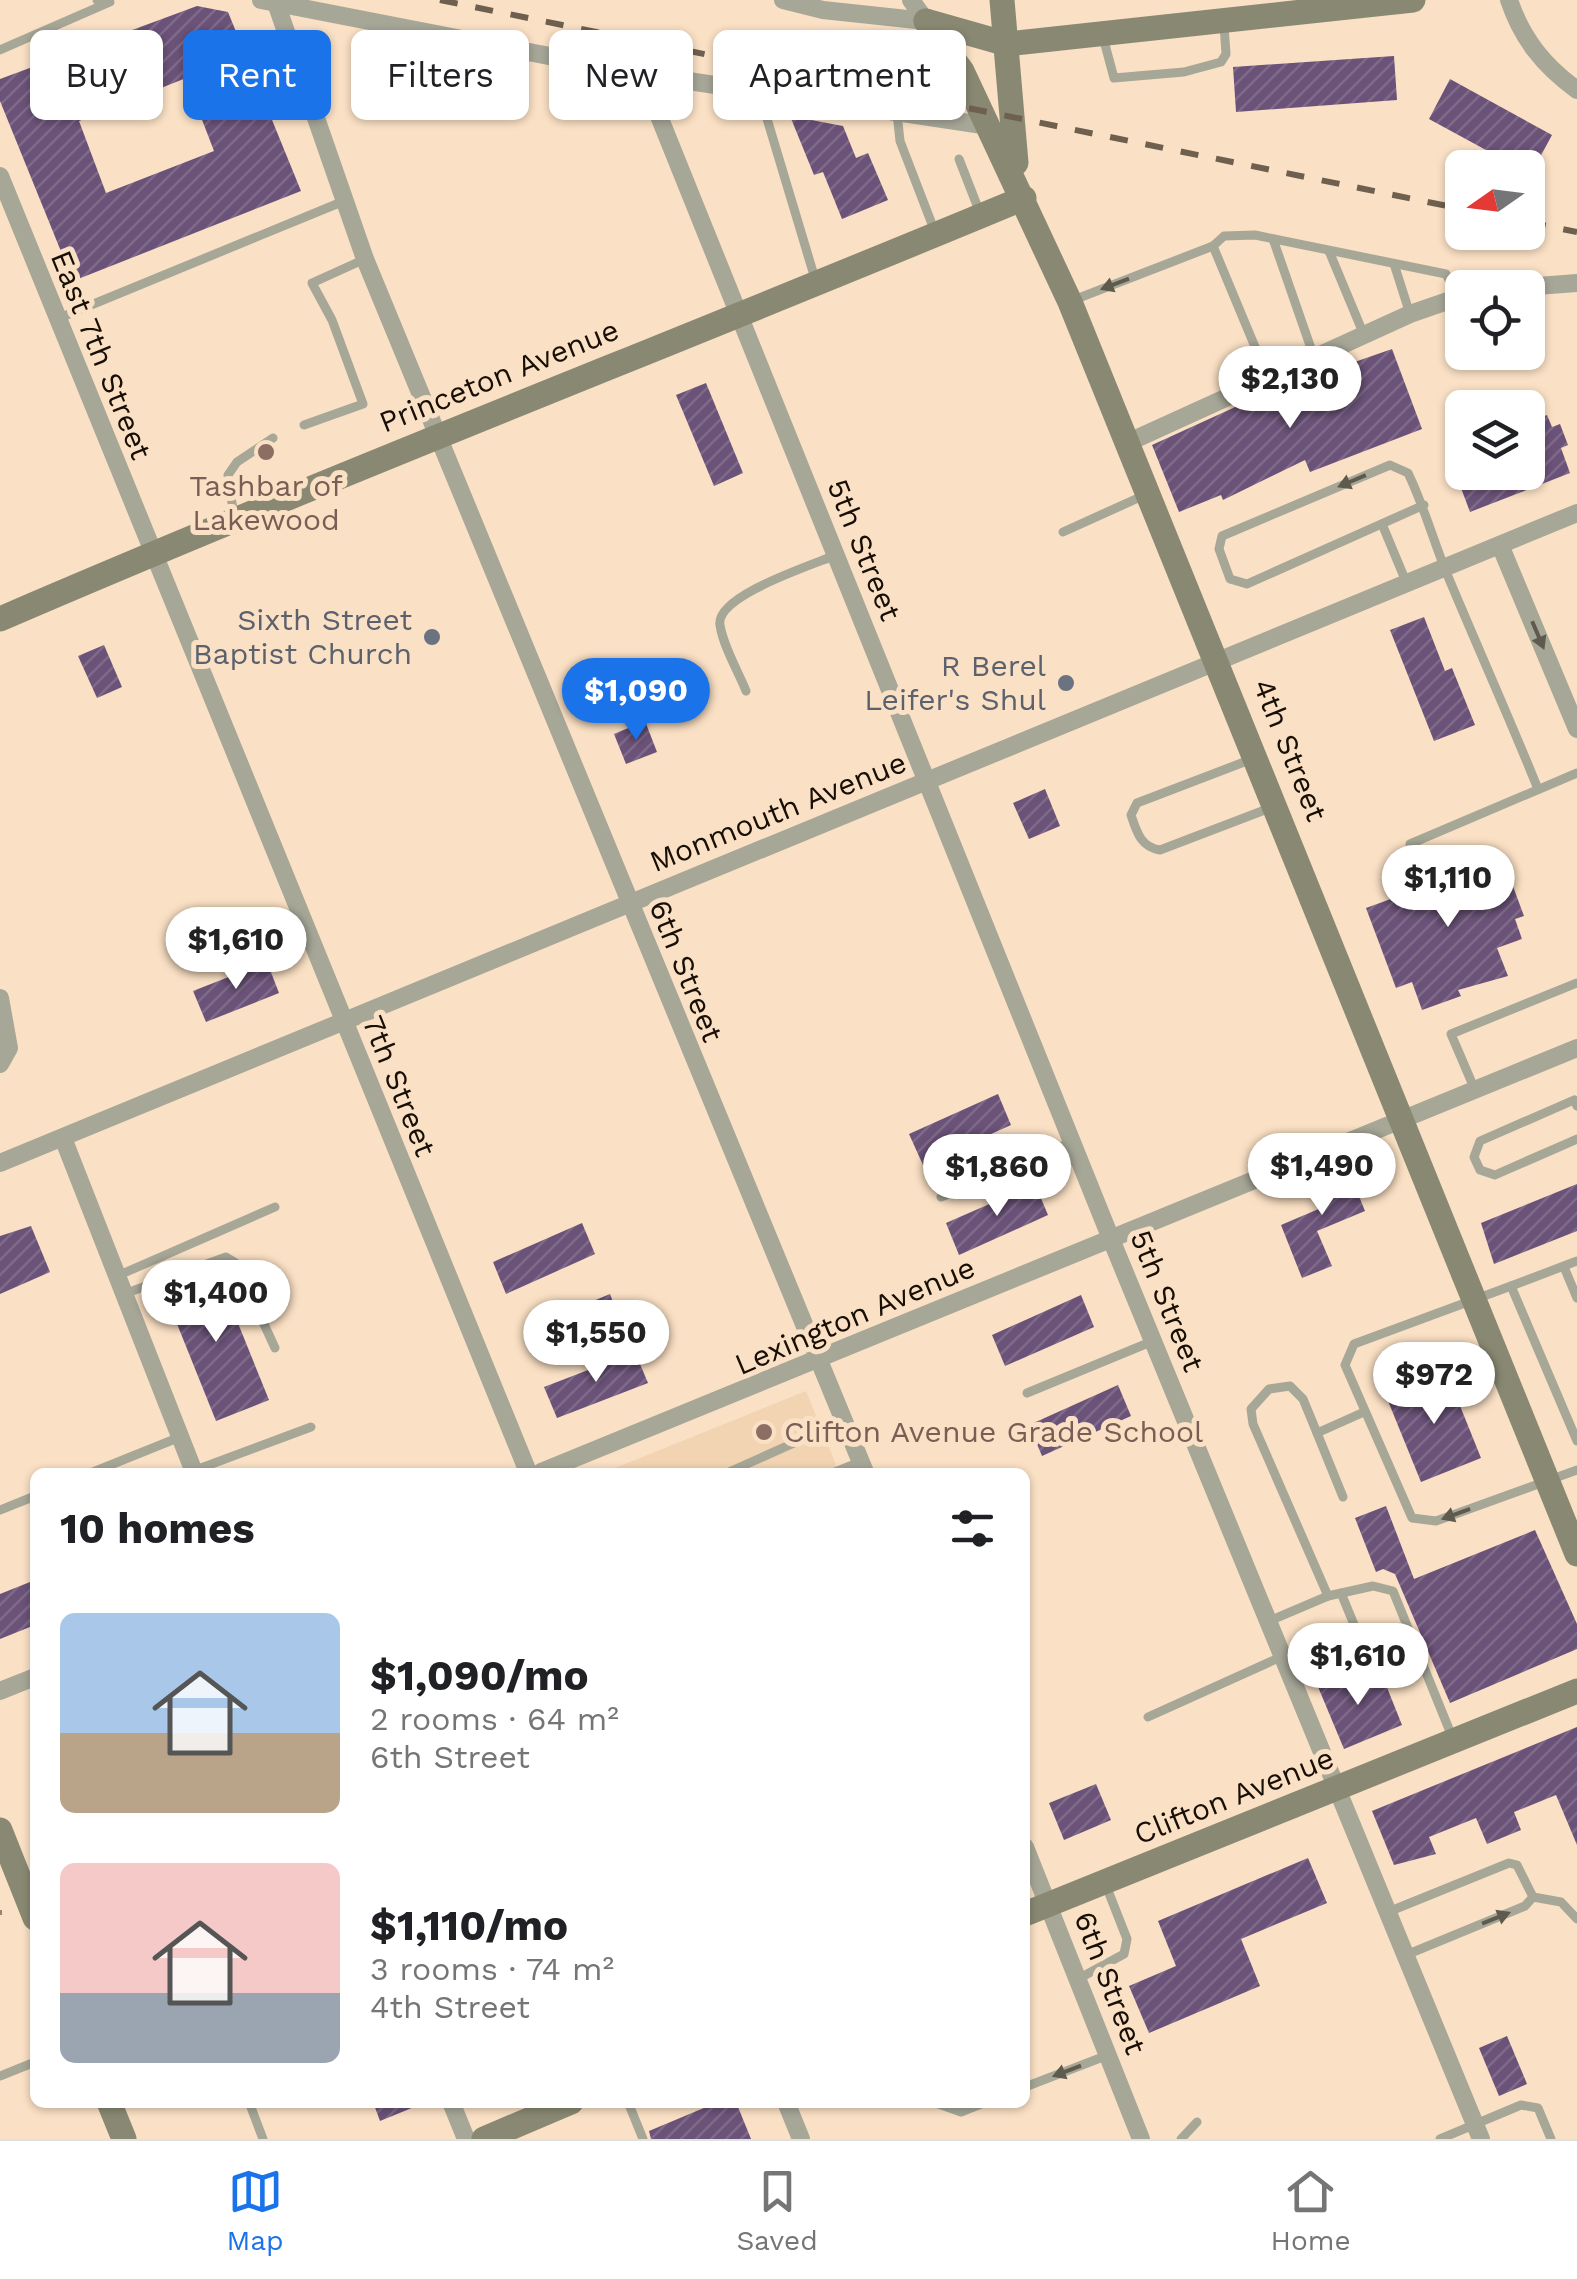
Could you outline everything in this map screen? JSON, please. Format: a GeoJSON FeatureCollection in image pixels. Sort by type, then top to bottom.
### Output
{"type":"FeatureCollection","features":[{"type":"Feature","properties":{"kind":"street"},"geometry":{"type":"LineString","coordinates":[[783,0],[822,10],[918,10],[1008,44],[1403,1]]}},
{"type":"Feature","properties":{"kind":"street"},"geometry":{"type":"LineString","coordinates":[[1002,0],[1008,44],[1010,142],[1024,198]]}},
{"type":"Feature","properties":{"kind":"street"},"geometry":{"type":"LineString","coordinates":[[1510,0],[1528,43],[1550,70],[1577,90]]}},
{"type":"Feature","properties":{"kind":"street"},"geometry":{"type":"LineString","coordinates":[[268,1],[549,56]]}},
{"type":"Feature","properties":{"kind":"street","name":"6th Street"},"geometry":{"type":"LineString","coordinates":[[268,1],[437,434],[862,1467]]}},
{"type":"Feature","properties":{"kind":"street"},"geometry":{"type":"LineString","coordinates":[[918,10],[962,71],[1024,198]]}},
{"type":"Feature","properties":{"kind":"street","name":"5th Street"},"geometry":{"type":"LineString","coordinates":[[661,120],[1111,1239],[1478,2132]]}},
{"type":"Feature","properties":{"kind":"street"},"geometry":{"type":"LineString","coordinates":[[943,120],[989,126]]}},
{"type":"Feature","properties":{"kind":"street","name":"East 7th Street"},"geometry":{"type":"LineString","coordinates":[[0,176],[152,554]]}},
{"type":"Feature","properties":{"kind":"street","name":"Princeton Avenue"},"geometry":{"type":"LineString","coordinates":[[0,619],[437,434],[817,285],[1024,198]]}},
{"type":"Feature","properties":{"kind":"street","name":"4th Street"},"geometry":{"type":"LineString","coordinates":[[1024,198],[1220,662],[1577,1554]]}},
{"type":"Feature","properties":{"kind":"street"},"geometry":{"type":"LineString","coordinates":[[1545,285],[1577,283]]}},
{"type":"Feature","properties":{"kind":"street"},"geometry":{"type":"LineString","coordinates":[[1128,442],[1410,314],[1445,302]]}},
{"type":"Feature","properties":{"kind":"street","name":"Monmouth Avenue"},"geometry":{"type":"LineString","coordinates":[[0,1163],[1577,513]]}},
{"type":"Feature","properties":{"kind":"street"},"geometry":{"type":"LineString","coordinates":[[1500,545],[1577,729]]}},
{"type":"Feature","properties":{"kind":"street","name":"7th Street"},"geometry":{"type":"LineString","coordinates":[[152,554],[526,1468]]}},
{"type":"Feature","properties":{"kind":"street"},"geometry":{"type":"LineString","coordinates":[[0,998],[9,1048],[0,1064]]}},
{"type":"Feature","properties":{"kind":"street","name":"Lexington Avenue"},"geometry":{"type":"LineString","coordinates":[[551,1468],[1577,1048]]}},
{"type":"Feature","properties":{"kind":"street"},"geometry":{"type":"LineString","coordinates":[[63,1138],[192,1468]]}},
{"type":"Feature","properties":{"kind":"street"},"geometry":{"type":"LineString","coordinates":[[0,1692],[30,1679]]}},
{"type":"Feature","properties":{"kind":"street","name":"Clifton Avenue"},"geometry":{"type":"LineString","coordinates":[[1037,1909],[1577,1692]]}},
{"type":"Feature","properties":{"kind":"street"},"geometry":{"type":"LineString","coordinates":[[0,1830],[9,1880],[30,1911]]}},
{"type":"Feature","properties":{"kind":"street","name":"6th Street"},"geometry":{"type":"LineString","coordinates":[[1030,1873],[1037,1909],[1078,1979],[1141,2139]]}},
{"type":"Feature","properties":{"kind":"street"},"geometry":{"type":"LineString","coordinates":[[111,2108],[124,2139]]}},
{"type":"Feature","properties":{"kind":"street"},"geometry":{"type":"LineString","coordinates":[[453,2108],[466,2139]]}},
{"type":"Feature","properties":{"kind":"street"},"geometry":{"type":"LineString","coordinates":[[788,2108],[801,2139]]}},
{"type":"Feature","properties":{"kind":"street"},"geometry":{"type":"LineString","coordinates":[[484,2139],[538,2109]]}},
{"type":"Feature","properties":{"kind":"lane"},"geometry":{"type":"LineString","coordinates":[[0,49],[110,2],[97,0]]}},
{"type":"Feature","properties":{"kind":"lane"},"geometry":{"type":"LineString","coordinates":[[1103,36],[1114,78],[1184,72],[1221,62],[1226,54],[1224,22]]}},
{"type":"Feature","properties":{"kind":"lane"},"geometry":{"type":"LineString","coordinates":[[767,120],[817,285]]}},
{"type":"Feature","properties":{"kind":"lane"},"geometry":{"type":"LineString","coordinates":[[898,120],[900,141],[936,234]]}},
{"type":"Feature","properties":{"kind":"lane"},"geometry":{"type":"LineString","coordinates":[[959,159],[981,216]]}},
{"type":"Feature","properties":{"kind":"lane"},"geometry":{"type":"LineString","coordinates":[[57,319],[344,201]]}},
{"type":"Feature","properties":{"kind":"lane"},"geometry":{"type":"LineString","coordinates":[[1070,302],[1213,246],[1224,236],[1272,239],[1445,274]]}},
{"type":"Feature","properties":{"kind":"lane"},"geometry":{"type":"LineString","coordinates":[[1272,239],[1314,357]]}},
{"type":"Feature","properties":{"kind":"lane"},"geometry":{"type":"LineString","coordinates":[[1213,246],[1268,378]]}},
{"type":"Feature","properties":{"kind":"lane"},"geometry":{"type":"LineString","coordinates":[[1329,250],[1364,335]]}},
{"type":"Feature","properties":{"kind":"lane"},"geometry":{"type":"LineString","coordinates":[[304,426],[363,404],[332,320],[312,283],[366,258]]}},
{"type":"Feature","properties":{"kind":"lane"},"geometry":{"type":"LineString","coordinates":[[1394,264],[1410,314]]}},
{"type":"Feature","properties":{"kind":"lane"},"geometry":{"type":"LineString","coordinates":[[234,520],[228,476],[237,462],[273,438]]}},
{"type":"Feature","properties":{"kind":"lane"},"geometry":{"type":"LineString","coordinates":[[1424,505],[1247,584],[1230,579],[1219,549],[1222,536],[1390,465],[1408,472],[1424,505],[1444,568],[1538,790]]}},
{"type":"Feature","properties":{"kind":"lane"},"geometry":{"type":"LineString","coordinates":[[1063,532],[1150,493]]}},
{"type":"Feature","properties":{"kind":"lane"},"geometry":{"type":"LineString","coordinates":[[1382,524],[1406,584]]}},
{"type":"Feature","properties":{"kind":"lane"},"geometry":{"type":"LineString","coordinates":[[746,691],[719,623],[723,610],[738,597],[836,555]]}},
{"type":"Feature","properties":{"kind":"lane"},"geometry":{"type":"LineString","coordinates":[[1258,756],[1136,803],[1131,816],[1138,835],[1149,848],[1160,850],[1277,805]]}},
{"type":"Feature","properties":{"kind":"lane"},"geometry":{"type":"LineString","coordinates":[[1410,844],[1577,773]]}},
{"type":"Feature","properties":{"kind":"lane"},"geometry":{"type":"LineString","coordinates":[[1475,1090],[1450,1034],[1577,983]]}},
{"type":"Feature","properties":{"kind":"lane"},"geometry":{"type":"LineString","coordinates":[[1576,1102],[1480,1140],[1474,1157],[1480,1170],[1496,1175],[1577,1139]]}},
{"type":"Feature","properties":{"kind":"lane"},"geometry":{"type":"LineString","coordinates":[[941,1198],[1072,1142]]}},
{"type":"Feature","properties":{"kind":"lane"},"geometry":{"type":"LineString","coordinates":[[117,1276],[275,1208]]}},
{"type":"Feature","properties":{"kind":"lane"},"geometry":{"type":"LineString","coordinates":[[124,1294],[226,1257],[236,1263],[275,1348]]}},
{"type":"Feature","properties":{"kind":"lane"},"geometry":{"type":"LineString","coordinates":[[1577,1261],[1354,1344],[1346,1366],[1412,1518],[1436,1522],[1577,1470]]}},
{"type":"Feature","properties":{"kind":"lane"},"geometry":{"type":"LineString","coordinates":[[1564,1267],[1577,1298]]}},
{"type":"Feature","properties":{"kind":"lane"},"geometry":{"type":"LineString","coordinates":[[1511,1286],[1577,1441]]}},
{"type":"Feature","properties":{"kind":"lane"},"geometry":{"type":"LineString","coordinates":[[1027,1392],[1153,1341]]}},
{"type":"Feature","properties":{"kind":"lane"},"geometry":{"type":"LineString","coordinates":[[1328,1596],[1253,1424],[1251,1409],[1269,1389],[1290,1386],[1303,1399],[1343,1498]]}},
{"type":"Feature","properties":{"kind":"lane"},"geometry":{"type":"LineString","coordinates":[[1317,1433],[1364,1412]]}},
{"type":"Feature","properties":{"kind":"lane"},"geometry":{"type":"LineString","coordinates":[[738,1468],[844,1421]]}},
{"type":"Feature","properties":{"kind":"lane"},"geometry":{"type":"LineString","coordinates":[[204,1468],[311,1427]]}},
{"type":"Feature","properties":{"kind":"lane"},"geometry":{"type":"LineString","coordinates":[[103,1468],[180,1437]]}},
{"type":"Feature","properties":{"kind":"lane"},"geometry":{"type":"LineString","coordinates":[[0,1510],[30,1498]]}},
{"type":"Feature","properties":{"kind":"lane"},"geometry":{"type":"LineString","coordinates":[[1269,1621],[1328,1596],[1372,1586],[1393,1591],[1454,1741]]}},
{"type":"Feature","properties":{"kind":"lane"},"geometry":{"type":"LineString","coordinates":[[1294,1683],[1361,1654],[1362,1644],[1341,1593]]}},
{"type":"Feature","properties":{"kind":"lane"},"geometry":{"type":"LineString","coordinates":[[1148,1716],[1284,1656]]}},
{"type":"Feature","properties":{"kind":"lane"},"geometry":{"type":"LineString","coordinates":[[1388,1912],[1508,1863],[1523,1872],[1532,1897]]}},
{"type":"Feature","properties":{"kind":"lane"},"geometry":{"type":"LineString","coordinates":[[1078,1979],[1124,1954],[1127,1940],[1105,1883]]}},
{"type":"Feature","properties":{"kind":"lane"},"geometry":{"type":"LineString","coordinates":[[1532,1897],[1560,1902],[1577,1919]]}},
{"type":"Feature","properties":{"kind":"lane"},"geometry":{"type":"LineString","coordinates":[[1406,1955],[1525,1906],[1532,1897]]}},
{"type":"Feature","properties":{"kind":"lane"},"geometry":{"type":"LineString","coordinates":[[1030,2085],[1108,2054]]}},
{"type":"Feature","properties":{"kind":"lane"},"geometry":{"type":"LineString","coordinates":[[0,2076],[30,2064]]}},
{"type":"Feature","properties":{"kind":"lane"},"geometry":{"type":"LineString","coordinates":[[1440,2139],[1478,2132],[1521,2105],[1538,2108],[1551,2139]]}},
{"type":"Feature","properties":{"kind":"lane"},"geometry":{"type":"LineString","coordinates":[[251,2108],[263,2139]]}},
{"type":"Feature","properties":{"kind":"lane"},"geometry":{"type":"LineString","coordinates":[[630,2108],[643,2139]]}},
{"type":"Feature","properties":{"kind":"lane"},"geometry":{"type":"LineString","coordinates":[[1181,2139],[1197,2122]]}},
{"type":"Feature","properties":{"kind":"shaded area","name":"Clifton Avenue Grade School"},"geometry":{"type":"Polygon","coordinates":[[[806,1391],[837,1468],[615,1468],[806,1391]]]}},
{"type":"Feature","properties":{"kind":"building"},"geometry":{"type":"Polygon","coordinates":[[[197,6],[228,12],[235,30],[183,30],[183,79],[163,87],[163,30],[132,30],[197,6]]]}},
{"type":"Feature","properties":{"kind":"building"},"geometry":{"type":"Polygon","coordinates":[[[1394,56],[1397,100],[1236,112],[1233,67],[1394,56]]]}},
{"type":"Feature","properties":{"kind":"building"},"geometry":{"type":"Polygon","coordinates":[[[30,68],[30,120],[81,120],[106,193],[214,151],[202,120],[272,120],[301,191],[73,281],[0,101],[0,79],[30,68]]]}},
{"type":"Feature","properties":{"kind":"building"},"geometry":{"type":"Polygon","coordinates":[[[1450,79],[1552,135],[1544,150],[1486,150],[1429,119],[1450,79]]]}},
{"type":"Feature","properties":{"kind":"building"},"geometry":{"type":"Polygon","coordinates":[[[792,120],[843,126],[856,158],[868,153],[888,200],[842,219],[823,172],[814,175],[792,120]]]}},
{"type":"Feature","properties":{"kind":"building"},"geometry":{"type":"Polygon","coordinates":[[[1392,349],[1422,429],[1310,472],[1305,460],[1223,500],[1221,495],[1179,512],[1152,445],[1266,393],[1392,349]]]}},
{"type":"Feature","properties":{"kind":"building"},"geometry":{"type":"Polygon","coordinates":[[[706,383],[743,473],[714,486],[676,395],[706,383]]]}},
{"type":"Feature","properties":{"kind":"building"},"geometry":{"type":"Polygon","coordinates":[[[1545,416],[1552,427],[1560,424],[1568,445],[1561,448],[1570,473],[1545,483],[1545,416]]]}},
{"type":"Feature","properties":{"kind":"building"},"geometry":{"type":"Polygon","coordinates":[[[1462,490],[1526,490],[1470,512],[1462,490]]]}},
{"type":"Feature","properties":{"kind":"building"},"geometry":{"type":"Polygon","coordinates":[[[1424,617],[1445,671],[1452,668],[1475,725],[1434,741],[1390,630],[1424,617]]]}},
{"type":"Feature","properties":{"kind":"building"},"geometry":{"type":"Polygon","coordinates":[[[104,645],[122,687],[97,698],[78,656],[104,645]]]}},
{"type":"Feature","properties":{"kind":"building"},"geometry":{"type":"Polygon","coordinates":[[[645,721],[657,752],[626,764],[614,734],[645,721]]]}},
{"type":"Feature","properties":{"kind":"building"},"geometry":{"type":"Polygon","coordinates":[[[1045,789],[1060,826],[1029,839],[1013,803],[1045,789]]]}},
{"type":"Feature","properties":{"kind":"building"},"geometry":{"type":"Polygon","coordinates":[[[1490,859],[1497,877],[1508,873],[1524,916],[1515,919],[1522,939],[1497,948],[1508,976],[1458,990],[1461,996],[1422,1010],[1412,982],[1396,988],[1366,908],[1410,892],[1404,877],[1440,863],[1445,876],[1490,859]]]}},
{"type":"Feature","properties":{"kind":"building"},"geometry":{"type":"Polygon","coordinates":[[[267,962],[279,993],[206,1022],[193,991],[267,962]]]}},
{"type":"Feature","properties":{"kind":"building"},"geometry":{"type":"Polygon","coordinates":[[[998,1094],[1011,1125],[923,1165],[909,1134],[998,1094]]]}},
{"type":"Feature","properties":{"kind":"building"},"geometry":{"type":"Polygon","coordinates":[[[1345,1162],[1365,1211],[1317,1231],[1332,1266],[1302,1278],[1281,1225],[1321,1208],[1309,1177],[1345,1162]]]}},
{"type":"Feature","properties":{"kind":"building"},"geometry":{"type":"Polygon","coordinates":[[[1035,1184],[1048,1215],[959,1255],[946,1223],[1035,1184]]]}},
{"type":"Feature","properties":{"kind":"building"},"geometry":{"type":"Polygon","coordinates":[[[1577,1184],[1577,1231],[1494,1264],[1481,1223],[1577,1184]]]}},
{"type":"Feature","properties":{"kind":"building"},"geometry":{"type":"Polygon","coordinates":[[[582,1223],[595,1254],[506,1294],[493,1262],[582,1223]]]}},
{"type":"Feature","properties":{"kind":"building"},"geometry":{"type":"Polygon","coordinates":[[[31,1226],[50,1272],[0,1294],[0,1236],[31,1226]]]}},
{"type":"Feature","properties":{"kind":"building"},"geometry":{"type":"Polygon","coordinates":[[[216,1269],[269,1400],[216,1421],[163,1289],[216,1269]]]}},
{"type":"Feature","properties":{"kind":"building"},"geometry":{"type":"Polygon","coordinates":[[[610,1294],[621,1323],[597,1333],[586,1304],[610,1294]]]}},
{"type":"Feature","properties":{"kind":"building"},"geometry":{"type":"Polygon","coordinates":[[[1081,1295],[1094,1327],[1005,1366],[992,1335],[1081,1295]]]}},
{"type":"Feature","properties":{"kind":"building"},"geometry":{"type":"Polygon","coordinates":[[[635,1352],[648,1383],[557,1418],[544,1387],[635,1352]]]}},
{"type":"Feature","properties":{"kind":"building"},"geometry":{"type":"Polygon","coordinates":[[[1446,1371],[1481,1458],[1421,1482],[1386,1396],[1446,1371]]]}},
{"type":"Feature","properties":{"kind":"building"},"geometry":{"type":"Polygon","coordinates":[[[1118,1385],[1131,1416],[1042,1456],[1029,1425],[1118,1385]]]}},
{"type":"Feature","properties":{"kind":"building"},"geometry":{"type":"Polygon","coordinates":[[[1386,1506],[1414,1579],[1535,1530],[1577,1624],[1577,1649],[1450,1703],[1395,1574],[1383,1569],[1376,1572],[1355,1518],[1386,1506]]]}},
{"type":"Feature","properties":{"kind":"building"},"geometry":{"type":"Polygon","coordinates":[[[30,1582],[30,1627],[0,1639],[0,1594],[30,1582]]]}},
{"type":"Feature","properties":{"kind":"building"},"geometry":{"type":"Polygon","coordinates":[[[1346,1669],[1353,1687],[1382,1675],[1402,1725],[1344,1749],[1316,1682],[1346,1669]]]}},
{"type":"Feature","properties":{"kind":"building"},"geometry":{"type":"Polygon","coordinates":[[[1577,1727],[1577,1845],[1556,1795],[1514,1812],[1521,1830],[1487,1844],[1476,1818],[1429,1837],[1436,1854],[1394,1865],[1372,1811],[1577,1727]]]}},
{"type":"Feature","properties":{"kind":"building"},"geometry":{"type":"Polygon","coordinates":[[[1096,1784],[1111,1820],[1064,1840],[1049,1803],[1096,1784]]]}},
{"type":"Feature","properties":{"kind":"building"},"geometry":{"type":"Polygon","coordinates":[[[1308,1858],[1327,1903],[1241,1939],[1260,1986],[1149,2033],[1129,1986],[1176,1966],[1158,1921],[1308,1858]]]}},
{"type":"Feature","properties":{"kind":"building"},"geometry":{"type":"Polygon","coordinates":[[[1507,2036],[1527,2084],[1499,2096],[1479,2048],[1507,2036]]]}},
{"type":"Feature","properties":{"kind":"building"},"geometry":{"type":"Polygon","coordinates":[[[375,2108],[412,2108],[380,2121],[375,2108]]]}},
{"type":"Feature","properties":{"kind":"building"},"geometry":{"type":"Polygon","coordinates":[[[704,2108],[738,2108],[751,2139],[651,2139],[649,2131],[704,2108]]]}},
{"type":"Feature","properties":{"kind":"railway"},"geometry":{"type":"LineString","coordinates":[[440,0],[1445,206]]}},
{"type":"Feature","properties":{"kind":"railway"},"geometry":{"type":"LineString","coordinates":[[1545,225],[1577,232]]}},
{"type":"Feature","properties":{"kind":"place","name":"Tashbar of Lakewood"},"geometry":{"type":"Point","coordinates":[266,452]}},
{"type":"Feature","properties":{"kind":"place","name":"Sixth Street Baptist Church"},"geometry":{"type":"Point","coordinates":[432,637]}},
{"type":"Feature","properties":{"kind":"place","name":"R Berel Leifer's Shul"},"geometry":{"type":"Point","coordinates":[1066,683]}},
{"type":"Feature","properties":{"kind":"place","name":"Clifton Avenue Grade School"},"geometry":{"type":"Point","coordinates":[764,1432]}}]}
